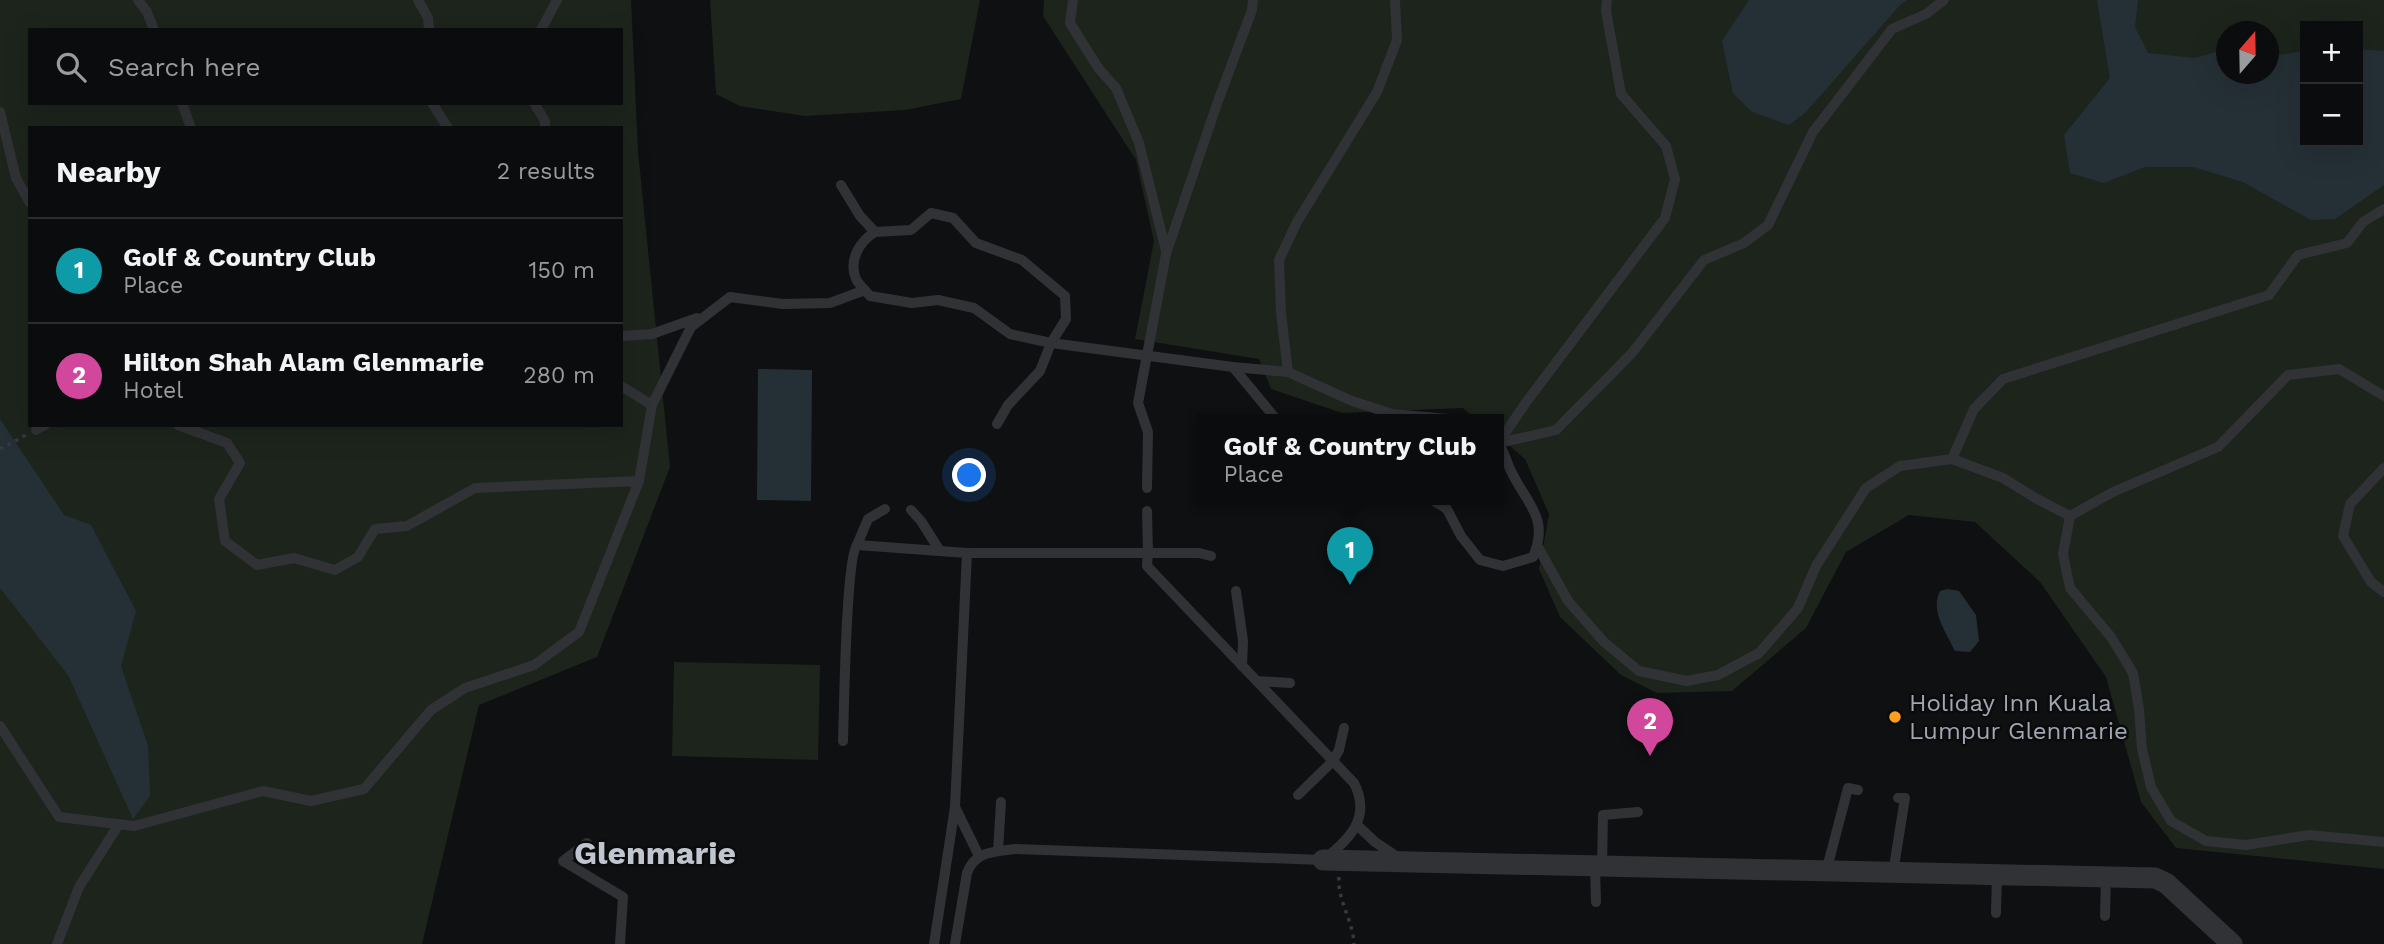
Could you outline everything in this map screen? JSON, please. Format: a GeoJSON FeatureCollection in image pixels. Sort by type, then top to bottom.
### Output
{"type":"FeatureCollection","features":[{"type":"Feature","properties":{"kind":"street"},"geometry":{"type":"LineString","coordinates":[[1331,860],[2154,878],[2166,883],[2232,944]]}},
{"type":"Feature","properties":{"kind":"lane"},"geometry":{"type":"LineString","coordinates":[[138,0],[147,12],[153,28]]}},
{"type":"Feature","properties":{"kind":"lane"},"geometry":{"type":"LineString","coordinates":[[418,0],[428,18],[429,28]]}},
{"type":"Feature","properties":{"kind":"lane"},"geometry":{"type":"LineString","coordinates":[[542,28],[557,0]]}},
{"type":"Feature","properties":{"kind":"lane"},"geometry":{"type":"LineString","coordinates":[[1073,0],[1070,23],[1099,69],[1116,88],[1139,143],[1166,254]]}},
{"type":"Feature","properties":{"kind":"lane"},"geometry":{"type":"LineString","coordinates":[[1147,488],[1148,432],[1138,403],[1166,254],[1252,10],[1253,0]]}},
{"type":"Feature","properties":{"kind":"lane"},"geometry":{"type":"LineString","coordinates":[[1288,372],[1280,313],[1279,260],[1297,222],[1377,92],[1396,40],[1395,0]]}},
{"type":"Feature","properties":{"kind":"lane"},"geometry":{"type":"LineString","coordinates":[[1504,436],[1665,218],[1675,179],[1666,146],[1621,94],[1606,11],[1607,0]]}},
{"type":"Feature","properties":{"kind":"lane"},"geometry":{"type":"LineString","coordinates":[[1504,442],[1556,429],[1632,353],[1704,260],[1744,243],[1768,225],[1813,132],[1892,29],[1926,14],[1944,0]]}},
{"type":"Feature","properties":{"kind":"lane"},"geometry":{"type":"LineString","coordinates":[[183,105],[190,126]]}},
{"type":"Feature","properties":{"kind":"lane"},"geometry":{"type":"LineString","coordinates":[[433,105],[447,126]]}},
{"type":"Feature","properties":{"kind":"lane"},"geometry":{"type":"LineString","coordinates":[[535,105],[545,121],[545,126]]}},
{"type":"Feature","properties":{"kind":"lane"},"geometry":{"type":"LineString","coordinates":[[0,112],[16,178],[28,199]]}},
{"type":"Feature","properties":{"kind":"lane"},"geometry":{"type":"LineString","coordinates":[[841,185],[860,216],[875,232]]}},
{"type":"Feature","properties":{"kind":"lane"},"geometry":{"type":"LineString","coordinates":[[1952,459],[1974,409],[2003,379],[2269,295],[2298,255],[2347,243],[2363,222],[2384,209]]}},
{"type":"Feature","properties":{"kind":"lane"},"geometry":{"type":"LineString","coordinates":[[997,424],[1007,405],[1040,372],[1051,343],[1066,319],[1065,296],[1022,260],[976,243],[953,218],[931,213],[911,230],[875,232],[863,239],[854,257],[856,278],[870,296],[912,303],[938,300],[974,308],[1010,334],[1051,343],[1288,372],[1352,401],[1392,414]]}},
{"type":"Feature","properties":{"kind":"lane"},"geometry":{"type":"LineString","coordinates":[[0,726],[59,817],[134,826],[263,791],[311,801],[364,789],[431,710],[465,688],[534,665],[579,632],[639,481],[652,405],[691,327],[730,297],[783,304],[830,303],[865,290]]}},
{"type":"Feature","properties":{"kind":"lane"},"geometry":{"type":"LineString","coordinates":[[623,336],[652,334],[684,324],[712,311]]}},
{"type":"Feature","properties":{"kind":"lane"},"geometry":{"type":"LineString","coordinates":[[1233,367],[1272,414]]}},
{"type":"Feature","properties":{"kind":"lane"},"geometry":{"type":"LineString","coordinates":[[2070,516],[2113,492],[2218,447],[2288,375],[2339,369],[2384,396]]}},
{"type":"Feature","properties":{"kind":"lane"},"geometry":{"type":"LineString","coordinates":[[623,387],[652,405]]}},
{"type":"Feature","properties":{"kind":"lane"},"geometry":{"type":"LineString","coordinates":[[1371,407],[1374,414]]}},
{"type":"Feature","properties":{"kind":"lane"},"geometry":{"type":"LineString","coordinates":[[183,427],[227,443],[240,463],[219,499],[225,541],[257,565],[294,558],[335,570],[358,557],[374,529],[407,526],[475,488],[639,481]]}},
{"type":"Feature","properties":{"kind":"lane"},"geometry":{"type":"LineString","coordinates":[[1441,505],[1447,509],[1461,536],[1480,561],[1503,566],[1533,557],[1541,538],[1534,507],[1512,473],[1504,451]]}},
{"type":"Feature","properties":{"kind":"lane"},"geometry":{"type":"LineString","coordinates":[[1538,547],[1568,601],[1604,642],[1639,671],[1686,681],[1718,675],[1759,653],[1798,608],[1815,566],[1866,488],[1900,466],[1952,459],[2003,478],[2070,516]]}},
{"type":"Feature","properties":{"kind":"lane"},"geometry":{"type":"LineString","coordinates":[[2384,468],[2350,504],[2343,536],[2371,582],[2384,592]]}},
{"type":"Feature","properties":{"kind":"lane"},"geometry":{"type":"LineString","coordinates":[[843,741],[849,584],[853,550],[868,519],[884,509]]}},
{"type":"Feature","properties":{"kind":"lane"},"geometry":{"type":"LineString","coordinates":[[911,510],[922,521],[940,551]]}},
{"type":"Feature","properties":{"kind":"lane"},"geometry":{"type":"LineString","coordinates":[[956,944],[967,873],[971,862],[979,856],[1015,849],[1331,860],[1357,825],[1360,800],[1354,783],[1147,566],[1147,512]]}},
{"type":"Feature","properties":{"kind":"lane"},"geometry":{"type":"LineString","coordinates":[[2070,516],[2063,554],[2070,588],[2111,637],[2133,673],[2151,787],[2171,821],[2206,841],[2246,845],[2309,835],[2384,842]]}},
{"type":"Feature","properties":{"kind":"lane"},"geometry":{"type":"LineString","coordinates":[[857,545],[967,553],[1199,553],[1211,556]]}},
{"type":"Feature","properties":{"kind":"lane"},"geometry":{"type":"LineString","coordinates":[[934,944],[955,807],[967,553]]}},
{"type":"Feature","properties":{"kind":"lane"},"geometry":{"type":"LineString","coordinates":[[1236,591],[1243,641],[1242,666]]}},
{"type":"Feature","properties":{"kind":"lane"},"geometry":{"type":"LineString","coordinates":[[1257,681],[1290,683]]}},
{"type":"Feature","properties":{"kind":"lane"},"geometry":{"type":"LineString","coordinates":[[1298,795],[1333,761],[1339,750],[1344,728]]}},
{"type":"Feature","properties":{"kind":"lane"},"geometry":{"type":"LineString","coordinates":[[1826,872],[1847,788],[1858,790]]}},
{"type":"Feature","properties":{"kind":"lane"},"geometry":{"type":"LineString","coordinates":[[1893,873],[1905,798],[1898,797]]}},
{"type":"Feature","properties":{"kind":"lane"},"geometry":{"type":"LineString","coordinates":[[998,851],[1001,802]]}},
{"type":"Feature","properties":{"kind":"lane"},"geometry":{"type":"LineString","coordinates":[[955,807],[979,856]]}},
{"type":"Feature","properties":{"kind":"lane"},"geometry":{"type":"LineString","coordinates":[[1596,902],[1603,815],[1638,812]]}},
{"type":"Feature","properties":{"kind":"lane"},"geometry":{"type":"LineString","coordinates":[[57,944],[79,887],[119,824]]}},
{"type":"Feature","properties":{"kind":"lane"},"geometry":{"type":"LineString","coordinates":[[1357,825],[1375,842],[1406,863]]}},
{"type":"Feature","properties":{"kind":"lane"},"geometry":{"type":"LineString","coordinates":[[587,842],[563,861],[623,898],[620,944]]}},
{"type":"Feature","properties":{"kind":"lane"},"geometry":{"type":"LineString","coordinates":[[1996,913],[1997,875]]}},
{"type":"Feature","properties":{"kind":"lane"},"geometry":{"type":"LineString","coordinates":[[2105,916],[2106,877]]}},
{"type":"Feature","properties":{"kind":"path"},"geometry":{"type":"LineString","coordinates":[[0,449],[40,427]]}},
{"type":"Feature","properties":{"kind":"path"},"geometry":{"type":"LineString","coordinates":[[1331,860],[1353,930],[1353,944]]}},
{"type":"Feature","properties":{"kind":"shaded area"},"geometry":{"type":"Polygon","coordinates":[[[0,0],[631,0],[638,151],[670,467],[597,657],[479,705],[422,944],[0,944],[0,0]]]}},
{"type":"Feature","properties":{"kind":"shaded area"},"geometry":{"type":"Polygon","coordinates":[[[710,0],[980,0],[961,99],[905,110],[805,116],[740,106],[716,94],[710,0]]]}},
{"type":"Feature","properties":{"kind":"shaded area"},"geometry":{"type":"Polygon","coordinates":[[[1044,0],[2384,0],[2384,869],[2176,848],[2141,802],[2106,677],[2040,582],[1975,522],[1909,515],[1846,552],[1806,628],[1732,691],[1657,693],[1621,675],[1560,617],[1539,569],[1549,514],[1525,459],[1504,441],[1504,414],[1470,414],[1463,408],[1342,413],[1271,389],[1259,359],[1135,339],[1154,241],[1136,160],[1043,16],[1044,0]]]}},
{"type":"Feature","properties":{"kind":"shaded area"},"geometry":{"type":"Polygon","coordinates":[[[1749,0],[1908,0],[1901,4],[1806,112],[1789,125],[1752,112],[1733,93],[1722,41],[1749,0]]]}},
{"type":"Feature","properties":{"kind":"shaded area"},"geometry":{"type":"Polygon","coordinates":[[[2097,0],[2138,0],[2135,27],[2148,53],[2195,58],[2216,52],[2216,84],[2279,84],[2279,55],[2300,52],[2300,147],[2363,147],[2363,49],[2384,51],[2384,185],[2335,219],[2311,220],[2243,182],[2193,167],[2145,167],[2104,183],[2070,173],[2064,135],[2110,78],[2097,0]]]}},
{"type":"Feature","properties":{"kind":"shaded area"},"geometry":{"type":"Polygon","coordinates":[[[758,369],[812,370],[811,501],[757,500],[758,369]]]}},
{"type":"Feature","properties":{"kind":"shaded area"},"geometry":{"type":"Polygon","coordinates":[[[0,419],[64,515],[91,525],[136,611],[121,666],[148,746],[150,796],[133,819],[68,675],[0,588],[0,419]]]}},
{"type":"Feature","properties":{"kind":"shaded area"},"geometry":{"type":"Polygon","coordinates":[[[1940,591],[1959,591],[1976,615],[1979,641],[1970,652],[1955,651],[1940,621],[1937,599],[1940,591]]]}},
{"type":"Feature","properties":{"kind":"shaded area"},"geometry":{"type":"Polygon","coordinates":[[[674,662],[820,665],[818,760],[672,756],[674,662]]]}},
{"type":"Feature","properties":{"kind":"place","name":"Golf & Country Club"},"geometry":{"type":"Point","coordinates":[1350,585]}},
{"type":"Feature","properties":{"kind":"place","name":"Holiday Inn Kuala Lumpur Glenmarie"},"geometry":{"type":"Point","coordinates":[1895,717]}},
{"type":"Feature","properties":{"kind":"place","name":"Hilton Shah Alam Glenmarie"},"geometry":{"type":"Point","coordinates":[1650,756]}},
{"type":"Feature","properties":{"kind":"district","name":"Glenmarie"},"geometry":{"type":"Point","coordinates":[655,853]}}]}
